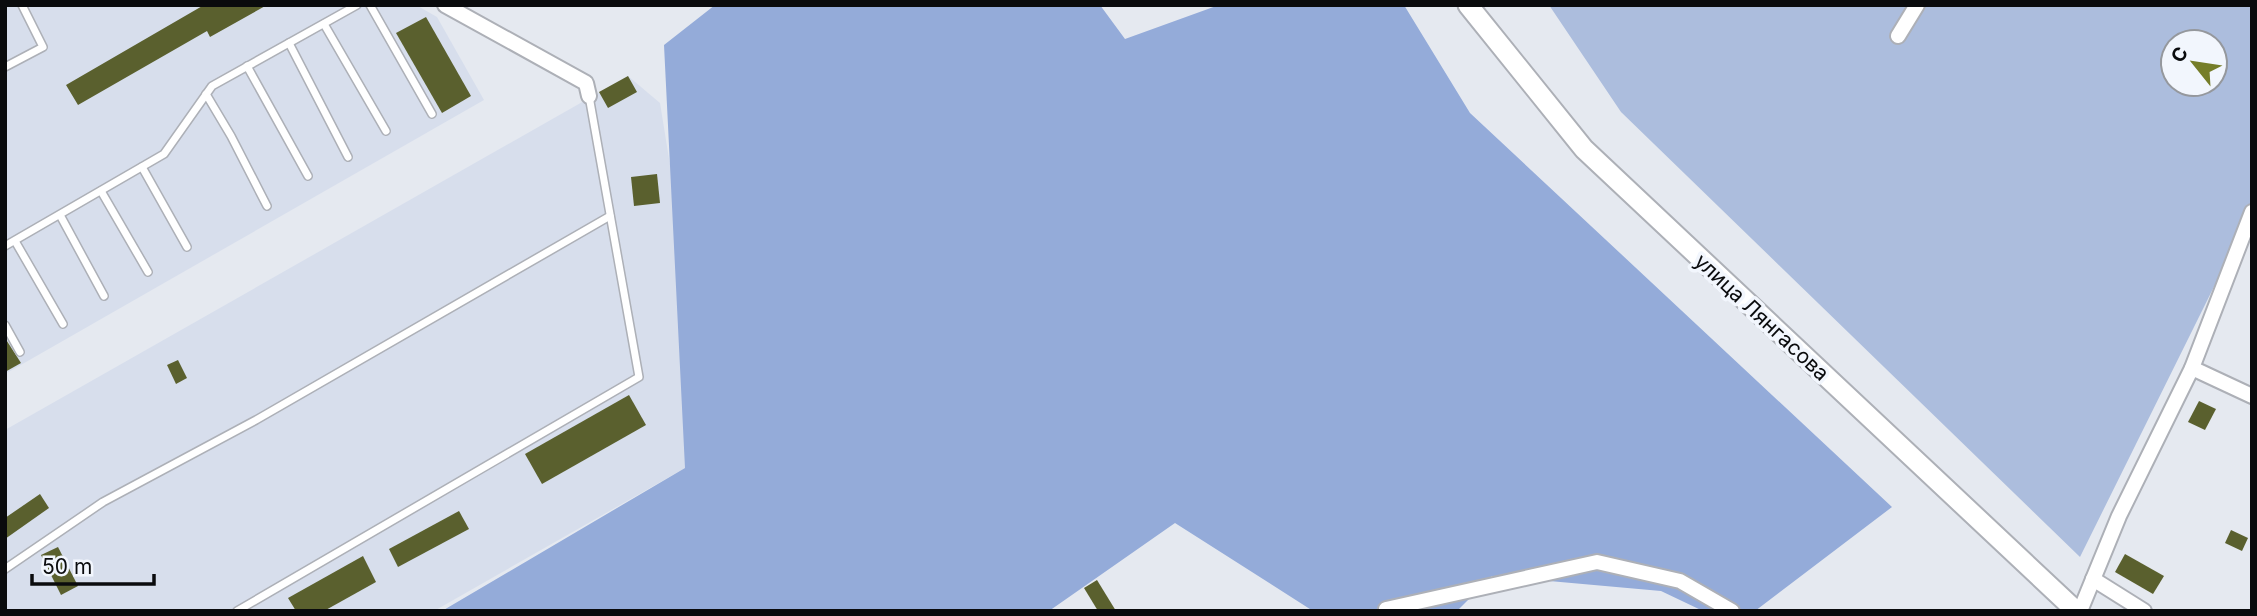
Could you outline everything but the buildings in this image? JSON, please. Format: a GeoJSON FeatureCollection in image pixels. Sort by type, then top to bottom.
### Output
{"type":"FeatureCollection","features":[{"type":"Feature","properties":{"kind":"main road","name":"улица Лянгасова"},"geometry":{"type":"LineString","coordinates":[[1468,5],[1584,149],[2078,611]]}},
{"type":"Feature","properties":{"kind":"street"},"geometry":{"type":"LineString","coordinates":[[445,5],[586,83],[589,96]]}},
{"type":"Feature","properties":{"kind":"street"},"geometry":{"type":"LineString","coordinates":[[1898,36],[1917,5]]}},
{"type":"Feature","properties":{"kind":"street"},"geometry":{"type":"LineString","coordinates":[[2078,611],[2119,516],[2192,368],[2252,212]]}},
{"type":"Feature","properties":{"kind":"street"},"geometry":{"type":"LineString","coordinates":[[2192,368],[2252,396]]}},
{"type":"Feature","properties":{"kind":"street"},"geometry":{"type":"LineString","coordinates":[[1386,609],[1597,562],[1680,581],[1732,611]]}},
{"type":"Feature","properties":{"kind":"street"},"geometry":{"type":"LineString","coordinates":[[2093,579],[2144,611]]}},
{"type":"Feature","properties":{"kind":"lane"},"geometry":{"type":"LineString","coordinates":[[5,67],[43,47],[22,5]]}},
{"type":"Feature","properties":{"kind":"lane"},"geometry":{"type":"LineString","coordinates":[[5,246],[164,154],[212,86],[357,5]]}},
{"type":"Feature","properties":{"kind":"lane"},"geometry":{"type":"LineString","coordinates":[[370,5],[432,114]]}},
{"type":"Feature","properties":{"kind":"lane"},"geometry":{"type":"LineString","coordinates":[[324,24],[386,131]]}},
{"type":"Feature","properties":{"kind":"lane"},"geometry":{"type":"LineString","coordinates":[[289,43],[348,157]]}},
{"type":"Feature","properties":{"kind":"lane"},"geometry":{"type":"LineString","coordinates":[[247,66],[308,176]]}},
{"type":"Feature","properties":{"kind":"lane"},"geometry":{"type":"LineString","coordinates":[[206,94],[267,206]]}},
{"type":"Feature","properties":{"kind":"lane"},"geometry":{"type":"LineString","coordinates":[[237,611],[639,377],[589,96]]}},
{"type":"Feature","properties":{"kind":"lane"},"geometry":{"type":"LineString","coordinates":[[142,167],[187,247]]}},
{"type":"Feature","properties":{"kind":"lane"},"geometry":{"type":"LineString","coordinates":[[101,191],[148,272]]}},
{"type":"Feature","properties":{"kind":"lane"},"geometry":{"type":"LineString","coordinates":[[60,215],[104,296]]}},
{"type":"Feature","properties":{"kind":"lane"},"geometry":{"type":"LineString","coordinates":[[5,569],[103,502],[256,420],[610,216]]}},
{"type":"Feature","properties":{"kind":"lane"},"geometry":{"type":"LineString","coordinates":[[15,241],[63,324]]}},
{"type":"Feature","properties":{"kind":"lane"},"geometry":{"type":"LineString","coordinates":[[5,325],[20,352]]}},
{"type":"Feature","properties":{"kind":"shaded area"},"geometry":{"type":"Polygon","coordinates":[[[5,5],[416,5],[437,17],[484,100],[5,374],[5,5]]]}},
{"type":"Feature","properties":{"kind":"shaded area"},"geometry":{"type":"Polygon","coordinates":[[[715,5],[1100,5],[1125,39],[1219,5],[1404,5],[1470,113],[1892,507],[1755,611],[1703,611],[1661,591],[1492,576],[1457,611],[1313,611],[1175,523],[1049,611],[442,611],[685,468],[664,45],[715,5]]]}},
{"type":"Feature","properties":{"kind":"shaded area"},"geometry":{"type":"Polygon","coordinates":[[[1549,5],[2252,5],[2252,210],[2080,557],[1621,112],[1549,5]]]}},
{"type":"Feature","properties":{"kind":"shaded area"},"geometry":{"type":"Polygon","coordinates":[[[628,76],[660,103],[703,369],[685,468],[434,611],[5,611],[5,430],[628,76]]]}}]}
